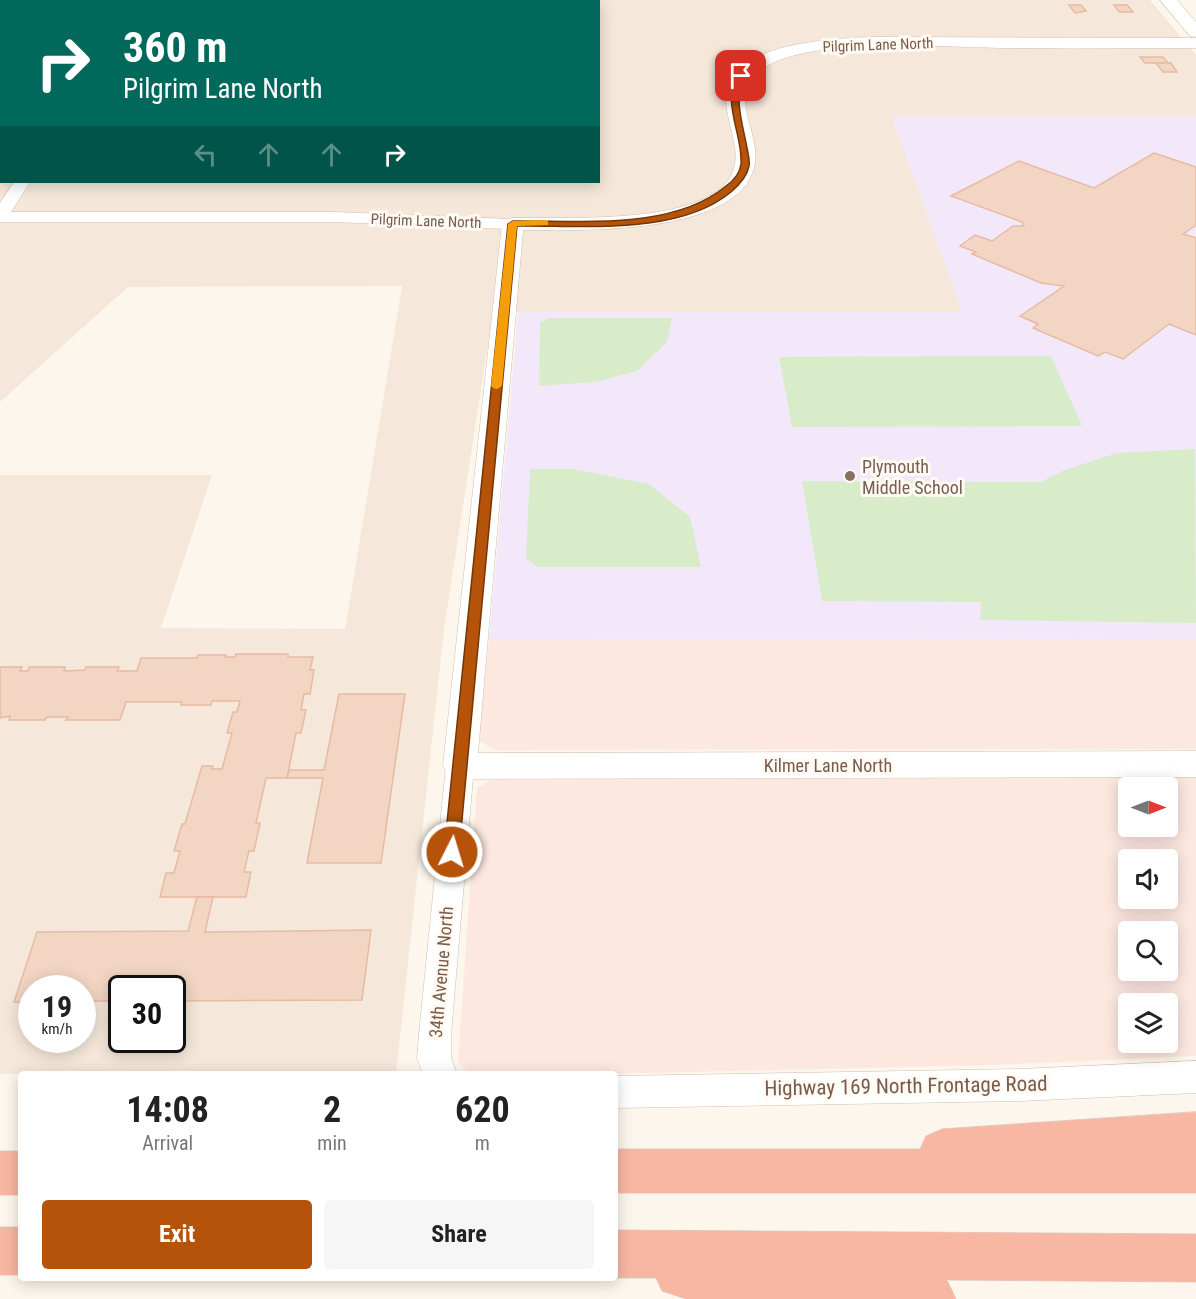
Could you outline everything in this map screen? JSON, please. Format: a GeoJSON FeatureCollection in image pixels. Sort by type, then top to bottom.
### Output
{"type":"FeatureCollection","features":[{"type":"Feature","properties":{"kind":"highway"},"geometry":{"type":"LineString","coordinates":[[668,1170],[1196,1133]]}},
{"type":"Feature","properties":{"kind":"highway"},"geometry":{"type":"LineString","coordinates":[[618,1171],[1196,1171]]}},
{"type":"Feature","properties":{"kind":"highway"},"geometry":{"type":"LineString","coordinates":[[0,1173],[18,1173]]}},
{"type":"Feature","properties":{"kind":"highway"},"geometry":{"type":"LineString","coordinates":[[0,1251],[18,1251]]}},
{"type":"Feature","properties":{"kind":"highway"},"geometry":{"type":"LineString","coordinates":[[618,1254],[1196,1258]]}},
{"type":"Feature","properties":{"kind":"highway"},"geometry":{"type":"LineString","coordinates":[[618,1267],[931,1299]]}},
{"type":"Feature","properties":{"kind":"street"},"geometry":{"type":"LineString","coordinates":[[1168,0],[1196,32]]}},
{"type":"Feature","properties":{"kind":"street","name":"Pilgrim Lane North"},"geometry":{"type":"LineString","coordinates":[[0,216],[323,217],[513,224],[630,222],[660,219],[686,212],[718,198],[739,181],[746,165],[735,87],[748,69],[767,58],[786,52],[851,43],[1196,43]]}},
{"type":"Feature","properties":{"kind":"street"},"geometry":{"type":"LineString","coordinates":[[0,216],[21,183]]}},
{"type":"Feature","properties":{"kind":"street","name":"34th Avenue North"},"geometry":{"type":"LineString","coordinates":[[440,1071],[434,1058],[435,1034],[513,224]]}},
{"type":"Feature","properties":{"kind":"street","name":"Kilmer Lane North"},"geometry":{"type":"LineString","coordinates":[[460,766],[1196,764]]}},
{"type":"Feature","properties":{"kind":"street","name":"Highway 169 North Frontage Road"},"geometry":{"type":"LineString","coordinates":[[618,1092],[1009,1085],[1196,1077]]}},
{"type":"Feature","properties":{"kind":"shaded area"},"geometry":{"type":"Polygon","coordinates":[[[600,0],[1150,0],[1196,55],[1196,116],[892,116],[963,312],[493,312],[444,629],[396,1071],[18,1071],[18,1074],[0,1074],[0,475],[212,475],[161,628],[345,629],[402,286],[128,287],[0,402],[0,183],[600,183],[600,0]]]}},
{"type":"Feature","properties":{"kind":"shaded area","name":"Plymouth Middle School"},"geometry":{"type":"Polygon","coordinates":[[[892,116],[1196,116],[1196,639],[489,640],[518,312],[962,312],[892,116]]]}},
{"type":"Feature","properties":{"kind":"shaded area"},"geometry":{"type":"Polygon","coordinates":[[[1196,639],[1196,749],[495,750],[478,740],[489,640],[1196,639]]]}},
{"type":"Feature","properties":{"kind":"shaded area"},"geometry":{"type":"Polygon","coordinates":[[[1196,775],[1196,1056],[992,1065],[618,1074],[618,1071],[466,1071],[458,1061],[477,788],[491,780],[1196,775]]]}},
{"type":"Feature","properties":{"kind":"green space"},"geometry":{"type":"Polygon","coordinates":[[[548,318],[672,318],[667,342],[637,371],[595,382],[539,386],[540,323],[548,318]]]}},
{"type":"Feature","properties":{"kind":"green space"},"geometry":{"type":"Polygon","coordinates":[[[1051,356],[1082,426],[792,427],[779,357],[1051,356]]]}},
{"type":"Feature","properties":{"kind":"green space"},"geometry":{"type":"Polygon","coordinates":[[[1195,449],[1196,623],[980,620],[981,602],[822,601],[802,481],[1041,482],[1062,471],[1117,453],[1195,449]]]}},
{"type":"Feature","properties":{"kind":"green space"},"geometry":{"type":"Polygon","coordinates":[[[530,469],[574,469],[649,484],[690,517],[701,567],[538,567],[526,558],[530,469]]]}},
{"type":"Feature","properties":{"kind":"building"},"geometry":{"type":"Polygon","coordinates":[[[1069,5],[1081,5],[1086,11],[1075,13],[1069,5]]]}},
{"type":"Feature","properties":{"kind":"building"},"geometry":{"type":"Polygon","coordinates":[[[1114,5],[1127,5],[1133,12],[1119,12],[1114,5]]]}},
{"type":"Feature","properties":{"kind":"building"},"geometry":{"type":"Polygon","coordinates":[[[1140,57],[1163,57],[1168,63],[1145,63],[1140,57]]]}},
{"type":"Feature","properties":{"kind":"building"},"geometry":{"type":"Polygon","coordinates":[[[1156,63],[1171,63],[1177,72],[1163,72],[1156,63]]]}},
{"type":"Feature","properties":{"kind":"building"},"geometry":{"type":"Polygon","coordinates":[[[1154,153],[1196,167],[1196,225],[1183,234],[1196,238],[1196,335],[1169,324],[1123,359],[1105,352],[1098,356],[1033,328],[1038,324],[1020,316],[1064,286],[1041,283],[972,254],[976,252],[960,246],[975,235],[992,241],[1013,226],[1024,226],[1022,222],[951,196],[1019,161],[1094,188],[1154,153]]]}},
{"type":"Feature","properties":{"kind":"building"},"geometry":{"type":"Polygon","coordinates":[[[236,654],[288,654],[288,657],[313,657],[310,670],[314,670],[310,694],[304,694],[301,710],[306,710],[301,733],[296,733],[287,778],[266,778],[256,823],[260,823],[254,851],[249,851],[244,872],[251,872],[246,897],[160,897],[166,873],[174,873],[180,851],[174,851],[182,824],[185,824],[202,766],[222,769],[232,733],[227,733],[233,712],[237,712],[240,701],[212,701],[211,705],[181,705],[182,702],[126,702],[120,720],[66,720],[68,717],[47,717],[45,720],[9,720],[10,716],[0,718],[0,667],[22,667],[20,671],[28,671],[29,667],[65,667],[64,671],[85,670],[86,667],[119,667],[117,671],[137,671],[141,658],[197,658],[198,655],[235,657],[236,654]]]}},
{"type":"Feature","properties":{"kind":"building"},"geometry":{"type":"Polygon","coordinates":[[[339,694],[405,694],[381,863],[307,863],[323,778],[287,778],[289,770],[324,770],[339,694]]]}},
{"type":"Feature","properties":{"kind":"building"},"geometry":{"type":"Polygon","coordinates":[[[197,897],[213,897],[205,932],[371,930],[362,1000],[186,1001],[186,975],[108,975],[108,1001],[96,1001],[96,975],[23,975],[37,932],[188,931],[197,897]]]}},
{"type":"Feature","properties":{"kind":"building"},"geometry":{"type":"Polygon","coordinates":[[[18,990],[18,1002],[14,1002],[18,990]]]}},
{"type":"Feature","properties":{"kind":"slow traffic"},"geometry":{"type":"LineString","coordinates":[[497,386],[513,224],[545,223]]}},
{"type":"Feature","properties":{"kind":"place","name":"Plymouth Middle School"},"geometry":{"type":"Point","coordinates":[850,476]}},
{"type":"Feature","properties":{"kind":"route"},"geometry":{"type":"LineString","coordinates":[[452,852],[513,224],[630,222],[660,219],[686,212],[718,198],[739,181],[746,165],[735,98],[735,87],[741,76]]}}]}
